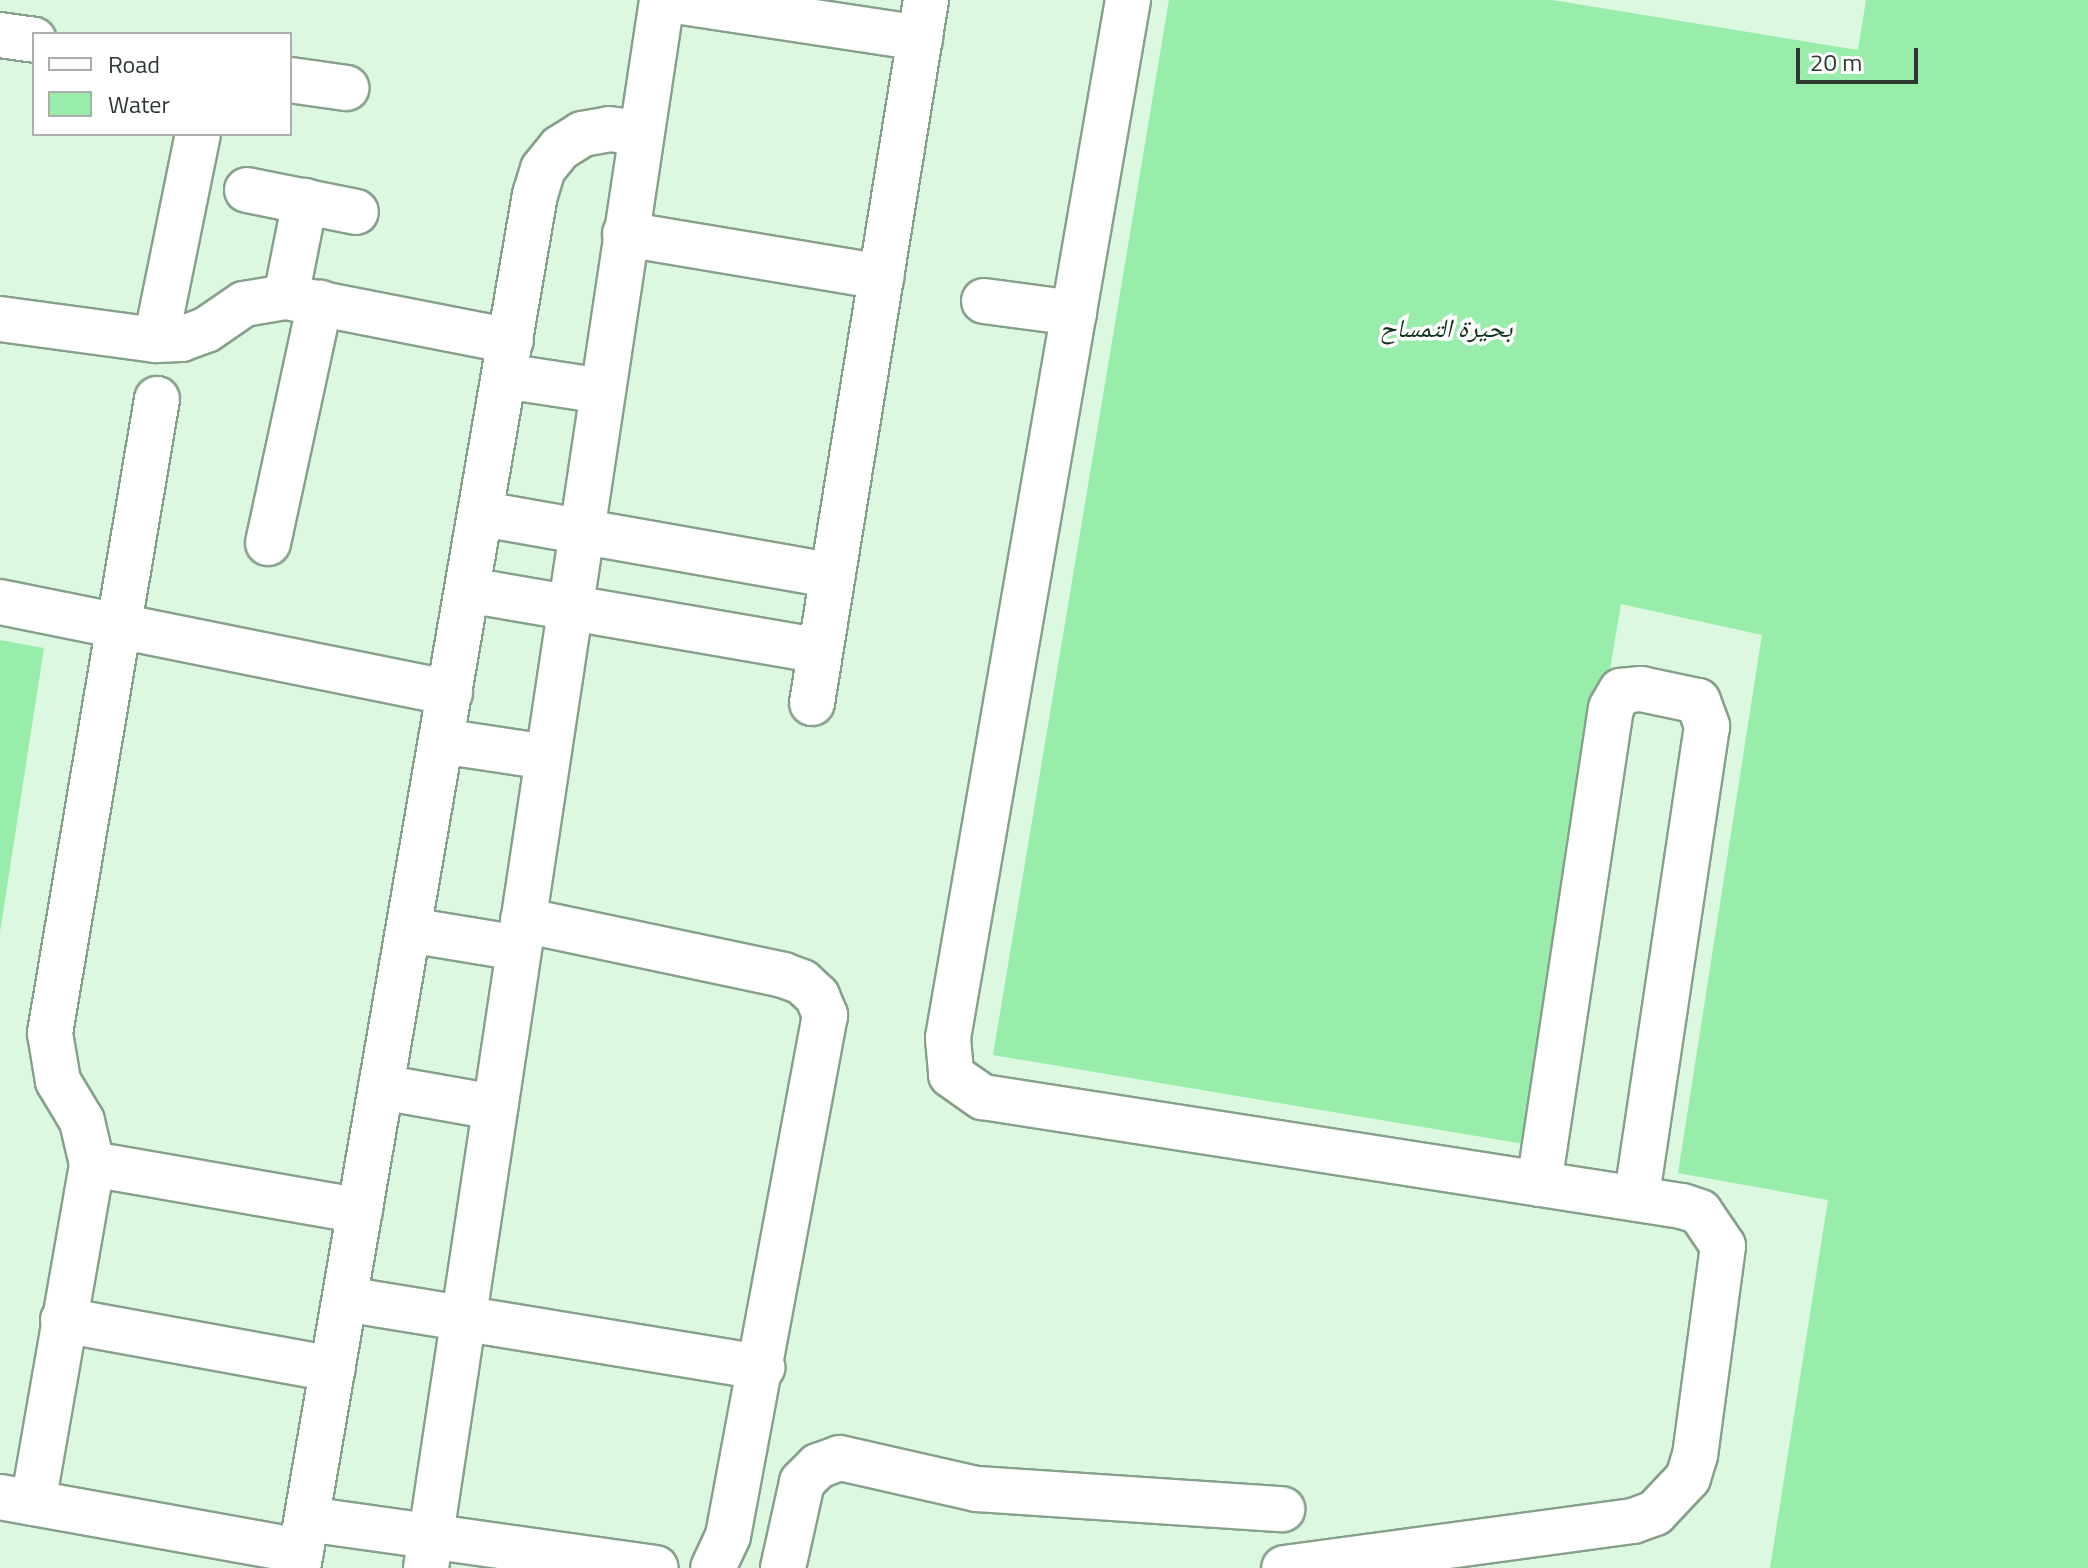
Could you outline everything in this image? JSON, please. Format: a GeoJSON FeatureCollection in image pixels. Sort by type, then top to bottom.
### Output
{"type":"FeatureCollection","features":[{"type":"Feature","properties":{"kind":"lane"},"geometry":{"type":"LineString","coordinates":[[429,1552],[662,0]]}},
{"type":"Feature","properties":{"kind":"lane"},"geometry":{"type":"LineString","coordinates":[[669,0],[923,19],[812,703]]}},
{"type":"Feature","properties":{"kind":"lane"},"geometry":{"type":"LineString","coordinates":[[1128,0],[948,1038],[951,1075],[983,1097],[1636,1199],[1700,1212],[1723,1246],[1695,1455],[1674,1498],[1633,1521],[1284,1568]]}},
{"type":"Feature","properties":{"kind":"lane"},"geometry":{"type":"LineString","coordinates":[[0,35],[32,40]]}},
{"type":"Feature","properties":{"kind":"lane"},"geometry":{"type":"LineString","coordinates":[[292,80],[346,88]]}},
{"type":"Feature","properties":{"kind":"lane"},"geometry":{"type":"LineString","coordinates":[[302,1546],[543,169],[560,148],[582,134],[609,129],[641,133]]}},
{"type":"Feature","properties":{"kind":"lane"},"geometry":{"type":"LineString","coordinates":[[156,340],[198,136]]}},
{"type":"Feature","properties":{"kind":"lane"},"geometry":{"type":"LineString","coordinates":[[247,190],[356,212]]}},
{"type":"Feature","properties":{"kind":"lane"},"geometry":{"type":"LineString","coordinates":[[268,543],[303,300],[305,201]]}},
{"type":"Feature","properties":{"kind":"lane"},"geometry":{"type":"LineString","coordinates":[[625,234],[881,277]]}},
{"type":"Feature","properties":{"kind":"lane"},"geometry":{"type":"LineString","coordinates":[[0,319],[156,340],[206,330],[244,304],[303,300],[508,359],[602,391]]}},
{"type":"Feature","properties":{"kind":"lane"},"geometry":{"type":"LineString","coordinates":[[984,301],[1074,313]]}},
{"type":"Feature","properties":{"kind":"lane"},"geometry":{"type":"LineString","coordinates":[[157,399],[50,1033],[58,1081],[82,1121],[92,1164],[63,1320],[16,1500],[302,1546],[656,1568]]}},
{"type":"Feature","properties":{"kind":"lane"},"geometry":{"type":"LineString","coordinates":[[483,514],[833,576]]}},
{"type":"Feature","properties":{"kind":"lane"},"geometry":{"type":"LineString","coordinates":[[468,590],[820,651]]}},
{"type":"Feature","properties":{"kind":"lane"},"geometry":{"type":"LineString","coordinates":[[0,602],[450,693]]}},
{"type":"Feature","properties":{"kind":"lane"},"geometry":{"type":"LineString","coordinates":[[1539,1184],[1611,708],[1621,691],[1653,690],[1698,701],[1707,726],[1636,1199]]}},
{"type":"Feature","properties":{"kind":"lane"},"geometry":{"type":"LineString","coordinates":[[441,741],[547,757]]}},
{"type":"Feature","properties":{"kind":"lane"},"geometry":{"type":"LineString","coordinates":[[409,930],[521,934],[783,975],[802,982],[817,996],[825,1015],[824,1036],[726,1546],[713,1568]]}},
{"type":"Feature","properties":{"kind":"lane"},"geometry":{"type":"LineString","coordinates":[[381,1087],[495,1107]]}},
{"type":"Feature","properties":{"kind":"lane"},"geometry":{"type":"LineString","coordinates":[[92,1164],[360,1211]]}},
{"type":"Feature","properties":{"kind":"lane"},"geometry":{"type":"LineString","coordinates":[[345,1299],[762,1367]]}},
{"type":"Feature","properties":{"kind":"lane"},"geometry":{"type":"LineString","coordinates":[[63,1320],[333,1369]]}},
{"type":"Feature","properties":{"kind":"lane"},"geometry":{"type":"LineString","coordinates":[[783,1568],[802,1482],[818,1466],[840,1458],[977,1489],[1282,1509]]}},
{"type":"Feature","properties":{"kind":"water","name":"بحيرة التمساح"},"geometry":{"type":"Polygon","coordinates":[[[1169,0],[1552,0],[1858,50],[1866,0],[2088,0],[2088,1568],[1770,1568],[1828,1200],[1678,1173],[1762,635],[1621,604],[1530,1145],[993,1055],[1169,0]]]}},
{"type":"Feature","properties":{"kind":"water"},"geometry":{"type":"Polygon","coordinates":[[[0,640],[44,648],[0,932],[0,640]]]}}]}
